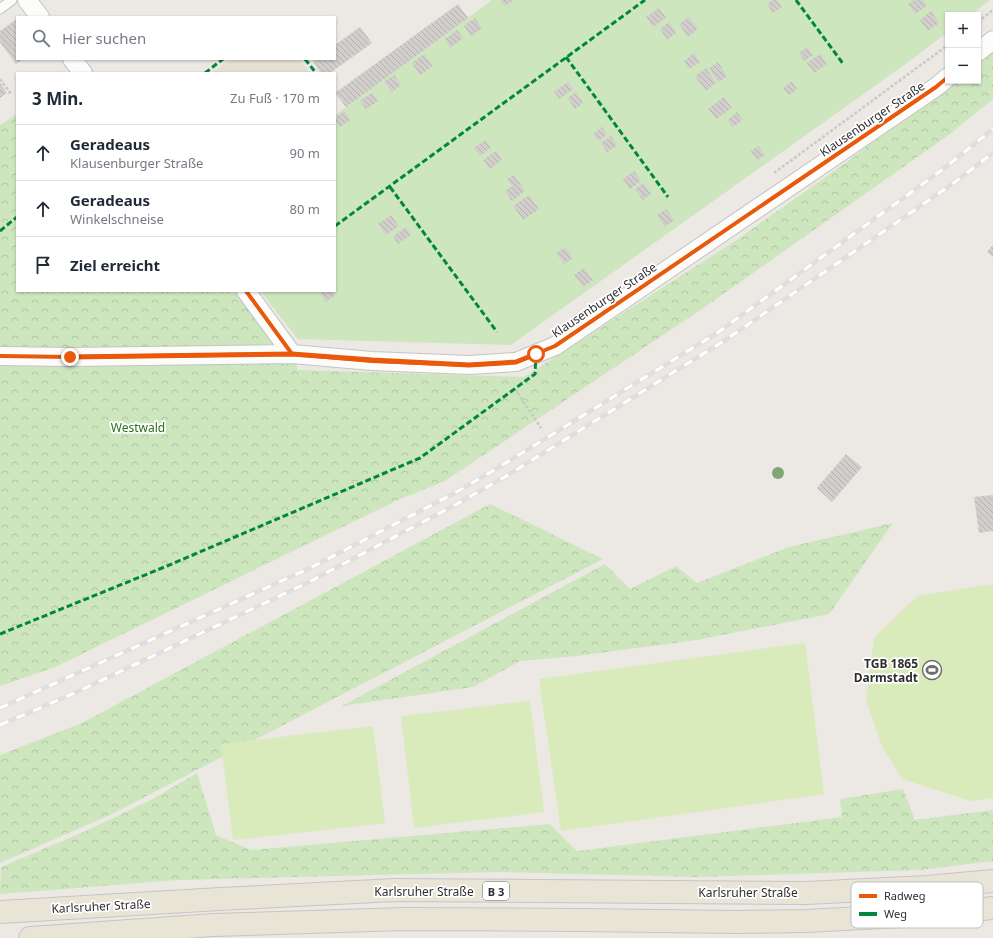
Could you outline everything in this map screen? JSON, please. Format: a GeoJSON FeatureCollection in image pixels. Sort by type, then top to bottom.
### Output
{"type":"FeatureCollection","features":[{"type":"Feature","properties":{"kind":"main road","name":"Karlsruher Straße"},"geometry":{"type":"LineString","coordinates":[[982,882],[993,881]]}},
{"type":"Feature","properties":{"kind":"main road","name":"Karlsruher Straße"},"geometry":{"type":"LineString","coordinates":[[0,912],[395,890],[806,893],[851,891]]}},
{"type":"Feature","properties":{"kind":"main road"},"geometry":{"type":"LineString","coordinates":[[983,909],[993,908]]}},
{"type":"Feature","properties":{"kind":"main road"},"geometry":{"type":"LineString","coordinates":[[30,938],[214,925],[405,919],[737,922],[851,919]]}},
{"type":"Feature","properties":{"kind":"street"},"geometry":{"type":"LineString","coordinates":[[27,0],[39,16]]}},
{"type":"Feature","properties":{"kind":"street"},"geometry":{"type":"LineString","coordinates":[[981,50],[993,40]]}},
{"type":"Feature","properties":{"kind":"street"},"geometry":{"type":"LineString","coordinates":[[73,60],[82,72]]}},
{"type":"Feature","properties":{"kind":"street","name":"Klausenburger Straße"},"geometry":{"type":"LineString","coordinates":[[0,356],[70,357],[292,354],[469,365],[516,362],[555,346],[945,80]]}},
{"type":"Feature","properties":{"kind":"street"},"geometry":{"type":"LineString","coordinates":[[247,292],[292,354]]}},
{"type":"Feature","properties":{"kind":"lane"},"geometry":{"type":"LineString","coordinates":[[0,9],[12,0]]}},
{"type":"Feature","properties":{"kind":"path"},"geometry":{"type":"LineString","coordinates":[[981,20],[993,10]]}},
{"type":"Feature","properties":{"kind":"path"},"geometry":{"type":"LineString","coordinates":[[772,175],[945,47]]}},
{"type":"Feature","properties":{"kind":"path"},"geometry":{"type":"LineString","coordinates":[[0,79],[11,94]]}},
{"type":"Feature","properties":{"kind":"path"},"geometry":{"type":"LineString","coordinates":[[515,389],[541,428]]}},
{"type":"Feature","properties":{"kind":"shaded area"},"geometry":{"type":"Polygon","coordinates":[[[229,60],[301,60],[309,72],[212,72],[229,60]]]}},
{"type":"Feature","properties":{"kind":"green space"},"geometry":{"type":"Polygon","coordinates":[[[492,0],[990,0],[975,12],[945,12],[945,34],[907,63],[511,345],[298,339],[261,292],[336,292],[336,114],[492,0]]]}},
{"type":"Feature","properties":{"kind":"green space","name":"Westwald"},"geometry":{"type":"Polygon","coordinates":[[[993,49],[993,99],[950,134],[702,309],[445,481],[398,500],[53,668],[0,686],[0,125],[16,115],[16,292],[248,292],[297,350],[297,370],[524,377],[735,241],[848,161],[948,84],[981,84],[981,59],[993,49]]]}},
{"type":"Feature","properties":{"kind":"green space"},"geometry":{"type":"Polygon","coordinates":[[[490,504],[603,559],[112,814],[0,863],[0,755],[82,723],[490,504]]]}},
{"type":"Feature","properties":{"kind":"green space"},"geometry":{"type":"Polygon","coordinates":[[[893,523],[829,614],[697,640],[577,656],[520,661],[473,687],[342,706],[605,564],[630,589],[676,566],[697,583],[789,547],[893,523]]]}},
{"type":"Feature","properties":{"kind":"green space","name":"TGB 1865 Darmstadt"},"geometry":{"type":"Polygon","coordinates":[[[993,584],[993,798],[971,801],[902,779],[882,746],[866,701],[874,638],[917,596],[993,584]]]}},
{"type":"Feature","properties":{"kind":"green space"},"geometry":{"type":"Polygon","coordinates":[[[805,643],[824,794],[561,831],[539,679],[805,643]]]}},
{"type":"Feature","properties":{"kind":"green space"},"geometry":{"type":"Polygon","coordinates":[[[530,701],[544,812],[414,828],[401,716],[530,701]]]}},
{"type":"Feature","properties":{"kind":"green space"},"geometry":{"type":"Polygon","coordinates":[[[373,726],[385,823],[233,840],[221,744],[373,726]]]}},
{"type":"Feature","properties":{"kind":"green space"},"geometry":{"type":"Polygon","coordinates":[[[197,773],[216,835],[251,850],[550,824],[577,851],[842,817],[840,799],[903,789],[915,820],[993,810],[993,861],[921,870],[697,877],[500,872],[178,880],[0,894],[1,867],[86,831],[151,800],[197,773]]]}},
{"type":"Feature","properties":{"kind":"building"},"geometry":{"type":"Polygon","coordinates":[[[500,0],[514,0],[505,6],[500,0]]]}},
{"type":"Feature","properties":{"kind":"building"},"geometry":{"type":"Polygon","coordinates":[[[772,0],[777,0],[782,7],[773,13],[767,4],[772,0]]]}},
{"type":"Feature","properties":{"kind":"building"},"geometry":{"type":"Polygon","coordinates":[[[914,0],[923,0],[927,6],[915,14],[908,4],[914,0]]]}},
{"type":"Feature","properties":{"kind":"building"},"geometry":{"type":"Polygon","coordinates":[[[458,4],[468,18],[346,107],[336,92],[458,4]]]}},
{"type":"Feature","properties":{"kind":"building"},"geometry":{"type":"Polygon","coordinates":[[[659,8],[666,18],[653,27],[646,17],[659,8]]]}},
{"type":"Feature","properties":{"kind":"building"},"geometry":{"type":"Polygon","coordinates":[[[931,11],[939,23],[928,31],[920,20],[931,11]]]}},
{"type":"Feature","properties":{"kind":"building"},"geometry":{"type":"Polygon","coordinates":[[[689,17],[698,29],[688,37],[679,24],[689,17]]]}},
{"type":"Feature","properties":{"kind":"building"},"geometry":{"type":"Polygon","coordinates":[[[475,18],[482,28],[471,36],[464,26],[475,18]]]}},
{"type":"Feature","properties":{"kind":"building"},"geometry":{"type":"Polygon","coordinates":[[[16,20],[16,60],[22,60],[16,64],[0,42],[0,31],[16,20]]]}},
{"type":"Feature","properties":{"kind":"building"},"geometry":{"type":"Polygon","coordinates":[[[669,22],[676,33],[667,40],[660,29],[669,22]]]}},
{"type":"Feature","properties":{"kind":"building"},"geometry":{"type":"Polygon","coordinates":[[[360,27],[372,43],[331,72],[320,72],[313,61],[336,60],[336,44],[360,27]]]}},
{"type":"Feature","properties":{"kind":"building"},"geometry":{"type":"Polygon","coordinates":[[[457,30],[463,38],[450,48],[445,39],[457,30]]]}},
{"type":"Feature","properties":{"kind":"building"},"geometry":{"type":"Polygon","coordinates":[[[807,47],[813,55],[804,61],[799,53],[807,47]]]}},
{"type":"Feature","properties":{"kind":"building"},"geometry":{"type":"Polygon","coordinates":[[[694,53],[700,62],[689,69],[684,61],[694,53]]]}},
{"type":"Feature","properties":{"kind":"building"},"geometry":{"type":"Polygon","coordinates":[[[424,54],[433,66],[420,75],[412,63],[424,54]]]}},
{"type":"Feature","properties":{"kind":"building"},"geometry":{"type":"Polygon","coordinates":[[[820,54],[827,64],[814,73],[807,63],[820,54]]]}},
{"type":"Feature","properties":{"kind":"building"},"geometry":{"type":"Polygon","coordinates":[[[718,62],[727,76],[718,82],[709,68],[718,62]]]}},
{"type":"Feature","properties":{"kind":"building"},"geometry":{"type":"Polygon","coordinates":[[[706,68],[716,83],[706,91],[695,76],[706,68]]]}},
{"type":"Feature","properties":{"kind":"building"},"geometry":{"type":"Polygon","coordinates":[[[394,75],[401,85],[392,92],[384,82],[394,75]]]}},
{"type":"Feature","properties":{"kind":"building"},"geometry":{"type":"Polygon","coordinates":[[[792,81],[797,89],[789,95],[783,88],[792,81]]]}},
{"type":"Feature","properties":{"kind":"building"},"geometry":{"type":"Polygon","coordinates":[[[568,82],[573,89],[560,99],[554,92],[568,82]]]}},
{"type":"Feature","properties":{"kind":"building"},"geometry":{"type":"Polygon","coordinates":[[[0,83],[7,93],[0,98],[0,83]]]}},
{"type":"Feature","properties":{"kind":"building"},"geometry":{"type":"Polygon","coordinates":[[[576,92],[583,103],[575,109],[568,98],[576,92]]]}},
{"type":"Feature","properties":{"kind":"building"},"geometry":{"type":"Polygon","coordinates":[[[372,93],[378,101],[366,109],[360,101],[372,93]]]}},
{"type":"Feature","properties":{"kind":"building"},"geometry":{"type":"Polygon","coordinates":[[[724,97],[732,108],[716,119],[708,109],[724,97]]]}},
{"type":"Feature","properties":{"kind":"building"},"geometry":{"type":"Polygon","coordinates":[[[344,111],[350,120],[340,127],[336,121],[336,117],[344,111]]]}},
{"type":"Feature","properties":{"kind":"building"},"geometry":{"type":"Polygon","coordinates":[[[737,112],[743,120],[733,127],[727,120],[737,112]]]}},
{"type":"Feature","properties":{"kind":"building"},"geometry":{"type":"Polygon","coordinates":[[[602,127],[607,135],[598,141],[593,134],[602,127]]]}},
{"type":"Feature","properties":{"kind":"building"},"geometry":{"type":"Polygon","coordinates":[[[611,136],[617,146],[607,152],[601,143],[611,136]]]}},
{"type":"Feature","properties":{"kind":"building"},"geometry":{"type":"Polygon","coordinates":[[[486,140],[491,148],[480,156],[474,148],[486,140]]]}},
{"type":"Feature","properties":{"kind":"building"},"geometry":{"type":"Polygon","coordinates":[[[758,146],[765,155],[757,160],[751,151],[758,146]]]}},
{"type":"Feature","properties":{"kind":"building"},"geometry":{"type":"Polygon","coordinates":[[[496,151],[502,160],[490,169],[483,160],[496,151]]]}},
{"type":"Feature","properties":{"kind":"building"},"geometry":{"type":"Polygon","coordinates":[[[634,171],[641,181],[630,189],[623,179],[634,171]]]}},
{"type":"Feature","properties":{"kind":"building"},"geometry":{"type":"Polygon","coordinates":[[[514,175],[525,191],[512,201],[505,191],[512,186],[507,179],[514,175]]]}},
{"type":"Feature","properties":{"kind":"building"},"geometry":{"type":"Polygon","coordinates":[[[644,183],[651,194],[643,200],[635,189],[644,183]]]}},
{"type":"Feature","properties":{"kind":"building"},"geometry":{"type":"Polygon","coordinates":[[[529,195],[539,209],[523,220],[513,206],[529,195]]]}},
{"type":"Feature","properties":{"kind":"building"},"geometry":{"type":"Polygon","coordinates":[[[666,209],[674,220],[665,227],[657,215],[666,209]]]}},
{"type":"Feature","properties":{"kind":"building"},"geometry":{"type":"Polygon","coordinates":[[[391,215],[399,226],[386,235],[378,224],[391,215]]]}},
{"type":"Feature","properties":{"kind":"building"},"geometry":{"type":"Polygon","coordinates":[[[406,227],[411,235],[398,244],[393,236],[406,227]]]}},
{"type":"Feature","properties":{"kind":"building"},"geometry":{"type":"Polygon","coordinates":[[[993,245],[993,257],[987,252],[993,245]]]}},
{"type":"Feature","properties":{"kind":"building"},"geometry":{"type":"Polygon","coordinates":[[[565,247],[573,258],[564,264],[556,253],[565,247]]]}},
{"type":"Feature","properties":{"kind":"building"},"geometry":{"type":"Polygon","coordinates":[[[584,268],[593,280],[583,287],[574,275],[584,268]]]}},
{"type":"Feature","properties":{"kind":"building"},"geometry":{"type":"Polygon","coordinates":[[[323,292],[333,292],[335,295],[326,302],[320,294],[323,292]]]}},
{"type":"Feature","properties":{"kind":"building"},"geometry":{"type":"Polygon","coordinates":[[[846,454],[862,467],[832,502],[817,488],[846,454]]]}},
{"type":"Feature","properties":{"kind":"building"},"geometry":{"type":"Polygon","coordinates":[[[993,495],[993,531],[979,533],[974,497],[993,495]]]}},
{"type":"Feature","properties":{"kind":"railway"},"geometry":{"type":"LineString","coordinates":[[0,708],[308,569],[451,495],[496,469],[717,333],[942,170],[993,129]]}},
{"type":"Feature","properties":{"kind":"railway"},"geometry":{"type":"LineString","coordinates":[[0,725],[77,692],[307,583],[503,478],[724,341],[951,185],[993,153]]}},
{"type":"Feature","properties":{"kind":"marked path"},"geometry":{"type":"LineString","coordinates":[[336,225],[645,0]]}},
{"type":"Feature","properties":{"kind":"marked path"},"geometry":{"type":"LineString","coordinates":[[796,0],[844,65]]}},
{"type":"Feature","properties":{"kind":"marked path"},"geometry":{"type":"LineString","coordinates":[[566,57],[668,197]]}},
{"type":"Feature","properties":{"kind":"marked path"},"geometry":{"type":"LineString","coordinates":[[206,72],[222,60]]}},
{"type":"Feature","properties":{"kind":"marked path"},"geometry":{"type":"LineString","coordinates":[[306,60],[315,72]]}},
{"type":"Feature","properties":{"kind":"marked path"},"geometry":{"type":"LineString","coordinates":[[390,187],[497,332]]}},
{"type":"Feature","properties":{"kind":"marked path"},"geometry":{"type":"LineString","coordinates":[[0,231],[16,218]]}},
{"type":"Feature","properties":{"kind":"marked path"},"geometry":{"type":"LineString","coordinates":[[0,634],[167,566],[420,458],[535,374],[536,354]]}},
{"type":"Feature","properties":{"kind":"cycle path"},"geometry":{"type":"LineString","coordinates":[[247,292],[292,354],[372,361],[469,365],[516,362],[555,346],[945,80]]}},
{"type":"Feature","properties":{"kind":"cycle path"},"geometry":{"type":"LineString","coordinates":[[0,356],[70,357],[292,354]]}},
{"type":"Feature","properties":{"kind":"place","name":"TGB 1865 Darmstadt"},"geometry":{"type":"Point","coordinates":[932,670]}},
{"type":"Feature","properties":{"kind":"route"},"geometry":{"type":"LineString","coordinates":[[70,357],[292,354],[469,365],[516,362],[536,354]]}}]}
